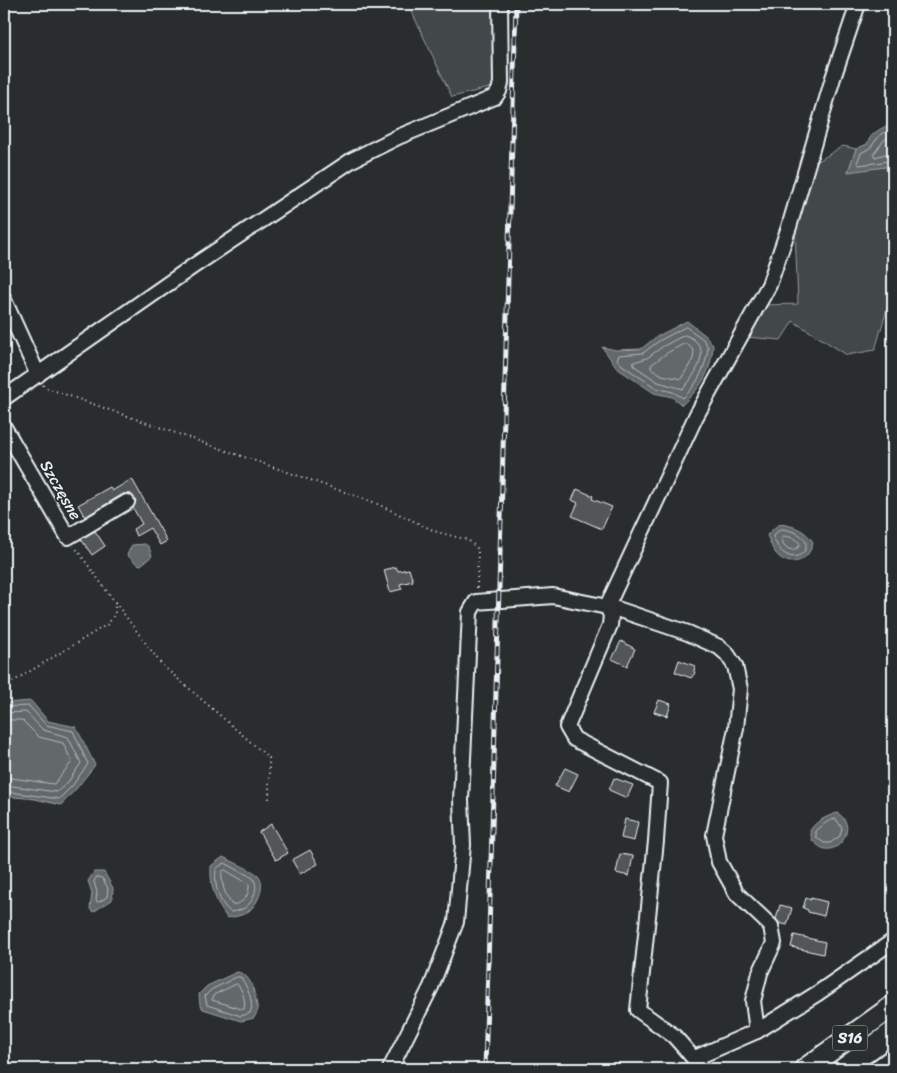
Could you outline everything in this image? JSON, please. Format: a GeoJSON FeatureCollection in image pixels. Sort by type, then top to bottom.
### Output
{"type":"FeatureCollection","features":[{"type":"Feature","properties":{"kind":"highway","name":"S16"},"geometry":{"type":"LineString","coordinates":[[805,1069],[893,1006]]}},
{"type":"Feature","properties":{"kind":"highway","name":"S16"},"geometry":{"type":"LineString","coordinates":[[843,1069],[893,1032]]}},
{"type":"Feature","properties":{"kind":"street"},"geometry":{"type":"LineString","coordinates":[[4,398],[192,267],[352,160],[398,137],[495,97],[501,83],[500,4]]}},
{"type":"Feature","properties":{"kind":"street"},"geometry":{"type":"LineString","coordinates":[[607,607],[696,416],[769,285],[858,4]]}},
{"type":"Feature","properties":{"kind":"street"},"geometry":{"type":"LineString","coordinates":[[4,300],[38,375]]}},
{"type":"Feature","properties":{"kind":"street","name":"Szczęsne"},"geometry":{"type":"LineString","coordinates":[[4,427],[68,537],[126,502]]}},
{"type":"Feature","properties":{"kind":"street"},"geometry":{"type":"LineString","coordinates":[[390,1069],[431,987],[456,922],[462,845],[461,800],[470,612],[476,602],[553,596],[607,607],[688,633],[719,647],[727,654],[735,666],[740,689],[736,728],[714,835],[719,862],[737,894],[771,926],[774,942],[760,973],[753,1001],[757,1031]]}},
{"type":"Feature","properties":{"kind":"street"},"geometry":{"type":"LineString","coordinates":[[607,607],[611,615],[610,625],[567,727],[574,739],[660,783],[656,841],[638,1010],[674,1036],[699,1064],[818,993],[893,941]]}},
{"type":"Feature","properties":{"kind":"path"},"geometry":{"type":"LineString","coordinates":[[38,375],[44,387],[373,502],[437,532],[468,540],[478,549],[476,602]]}},
{"type":"Feature","properties":{"kind":"path"},"geometry":{"type":"LineString","coordinates":[[68,537],[162,664],[269,758],[269,801]]}},
{"type":"Feature","properties":{"kind":"path"},"geometry":{"type":"LineString","coordinates":[[4,686],[108,624],[115,614],[115,602]]}},
{"type":"Feature","properties":{"kind":"shaded area"},"geometry":{"type":"Polygon","coordinates":[[[408,4],[495,4],[493,87],[452,97],[408,4]]]}},
{"type":"Feature","properties":{"kind":"shaded area"},"geometry":{"type":"Polygon","coordinates":[[[843,146],[856,149],[848,171],[885,167],[893,162],[893,288],[875,350],[847,355],[793,321],[781,340],[746,337],[764,305],[798,304],[795,228],[810,166],[843,146]]]}},
{"type":"Feature","properties":{"kind":"water"},"geometry":{"type":"Polygon","coordinates":[[[893,123],[893,162],[885,167],[848,172],[856,149],[867,144],[871,136],[877,131],[893,123]]]}},
{"type":"Feature","properties":{"kind":"water"},"geometry":{"type":"Polygon","coordinates":[[[687,321],[706,336],[713,345],[708,371],[695,392],[682,405],[672,397],[654,393],[618,369],[602,347],[616,350],[641,349],[656,337],[687,321]]]}},
{"type":"Feature","properties":{"kind":"water"},"geometry":{"type":"Polygon","coordinates":[[[780,524],[799,529],[807,534],[813,542],[811,549],[802,559],[791,562],[779,557],[774,551],[767,535],[780,524]]]}},
{"type":"Feature","properties":{"kind":"water"},"geometry":{"type":"Polygon","coordinates":[[[145,544],[149,547],[152,556],[141,565],[137,564],[127,555],[132,545],[145,544]]]}},
{"type":"Feature","properties":{"kind":"water"},"geometry":{"type":"Polygon","coordinates":[[[31,701],[48,721],[76,727],[95,765],[61,805],[35,799],[4,796],[4,703],[31,701]]]}},
{"type":"Feature","properties":{"kind":"water"},"geometry":{"type":"Polygon","coordinates":[[[837,813],[846,823],[847,830],[845,836],[837,846],[832,849],[825,849],[812,840],[810,831],[818,822],[837,813]]]}},
{"type":"Feature","properties":{"kind":"water"},"geometry":{"type":"Polygon","coordinates":[[[223,857],[256,873],[261,879],[260,896],[254,906],[242,915],[227,918],[219,906],[211,881],[211,866],[223,857]]]}},
{"type":"Feature","properties":{"kind":"water"},"geometry":{"type":"Polygon","coordinates":[[[94,872],[104,872],[113,888],[112,900],[93,912],[90,909],[92,893],[88,881],[94,872]]]}},
{"type":"Feature","properties":{"kind":"water"},"geometry":{"type":"Polygon","coordinates":[[[237,972],[247,977],[250,981],[258,1010],[254,1018],[241,1021],[203,1009],[200,1005],[199,994],[207,986],[237,972]]]}},
{"type":"Feature","properties":{"kind":"building"},"geometry":{"type":"Polygon","coordinates":[[[132,479],[167,541],[160,545],[150,528],[136,536],[133,529],[142,524],[133,508],[136,501],[131,494],[123,494],[85,517],[78,505],[110,487],[112,491],[132,479]]]}},
{"type":"Feature","properties":{"kind":"building"},"geometry":{"type":"Polygon","coordinates":[[[577,489],[593,496],[592,499],[612,507],[602,529],[572,516],[578,503],[572,500],[577,489]]]}},
{"type":"Feature","properties":{"kind":"building"},"geometry":{"type":"Polygon","coordinates":[[[95,531],[105,546],[92,555],[81,539],[95,531]]]}},
{"type":"Feature","properties":{"kind":"building"},"geometry":{"type":"Polygon","coordinates":[[[396,567],[398,571],[409,569],[413,581],[400,584],[402,589],[390,592],[384,570],[396,567]]]}},
{"type":"Feature","properties":{"kind":"building"},"geometry":{"type":"Polygon","coordinates":[[[621,641],[635,649],[627,666],[612,659],[621,641]]]}},
{"type":"Feature","properties":{"kind":"building"},"geometry":{"type":"Polygon","coordinates":[[[679,660],[695,666],[695,673],[691,678],[675,672],[679,660]]]}},
{"type":"Feature","properties":{"kind":"building"},"geometry":{"type":"Polygon","coordinates":[[[659,700],[671,704],[667,716],[654,712],[659,700]]]}},
{"type":"Feature","properties":{"kind":"building"},"geometry":{"type":"Polygon","coordinates":[[[565,768],[578,774],[569,792],[555,786],[565,768]]]}},
{"type":"Feature","properties":{"kind":"building"},"geometry":{"type":"Polygon","coordinates":[[[614,778],[633,785],[627,798],[609,790],[614,778]]]}},
{"type":"Feature","properties":{"kind":"building"},"geometry":{"type":"Polygon","coordinates":[[[625,819],[638,822],[634,841],[621,838],[625,819]]]}},
{"type":"Feature","properties":{"kind":"building"},"geometry":{"type":"Polygon","coordinates":[[[271,824],[288,853],[276,860],[259,832],[271,824]]]}},
{"type":"Feature","properties":{"kind":"building"},"geometry":{"type":"Polygon","coordinates":[[[310,850],[318,864],[300,874],[292,860],[310,850]]]}},
{"type":"Feature","properties":{"kind":"building"},"geometry":{"type":"Polygon","coordinates":[[[620,854],[633,856],[629,876],[616,873],[620,854]]]}},
{"type":"Feature","properties":{"kind":"building"},"geometry":{"type":"Polygon","coordinates":[[[806,898],[827,902],[824,916],[808,912],[808,910],[803,908],[806,898]]]}},
{"type":"Feature","properties":{"kind":"building"},"geometry":{"type":"Polygon","coordinates":[[[780,905],[792,908],[787,925],[779,923],[776,919],[780,905]]]}},
{"type":"Feature","properties":{"kind":"building"},"geometry":{"type":"Polygon","coordinates":[[[794,935],[825,942],[823,954],[791,947],[794,935]]]}},
{"type":"Feature","properties":{"kind":"railway"},"geometry":{"type":"LineString","coordinates":[[485,1069],[516,4]]}}]}
